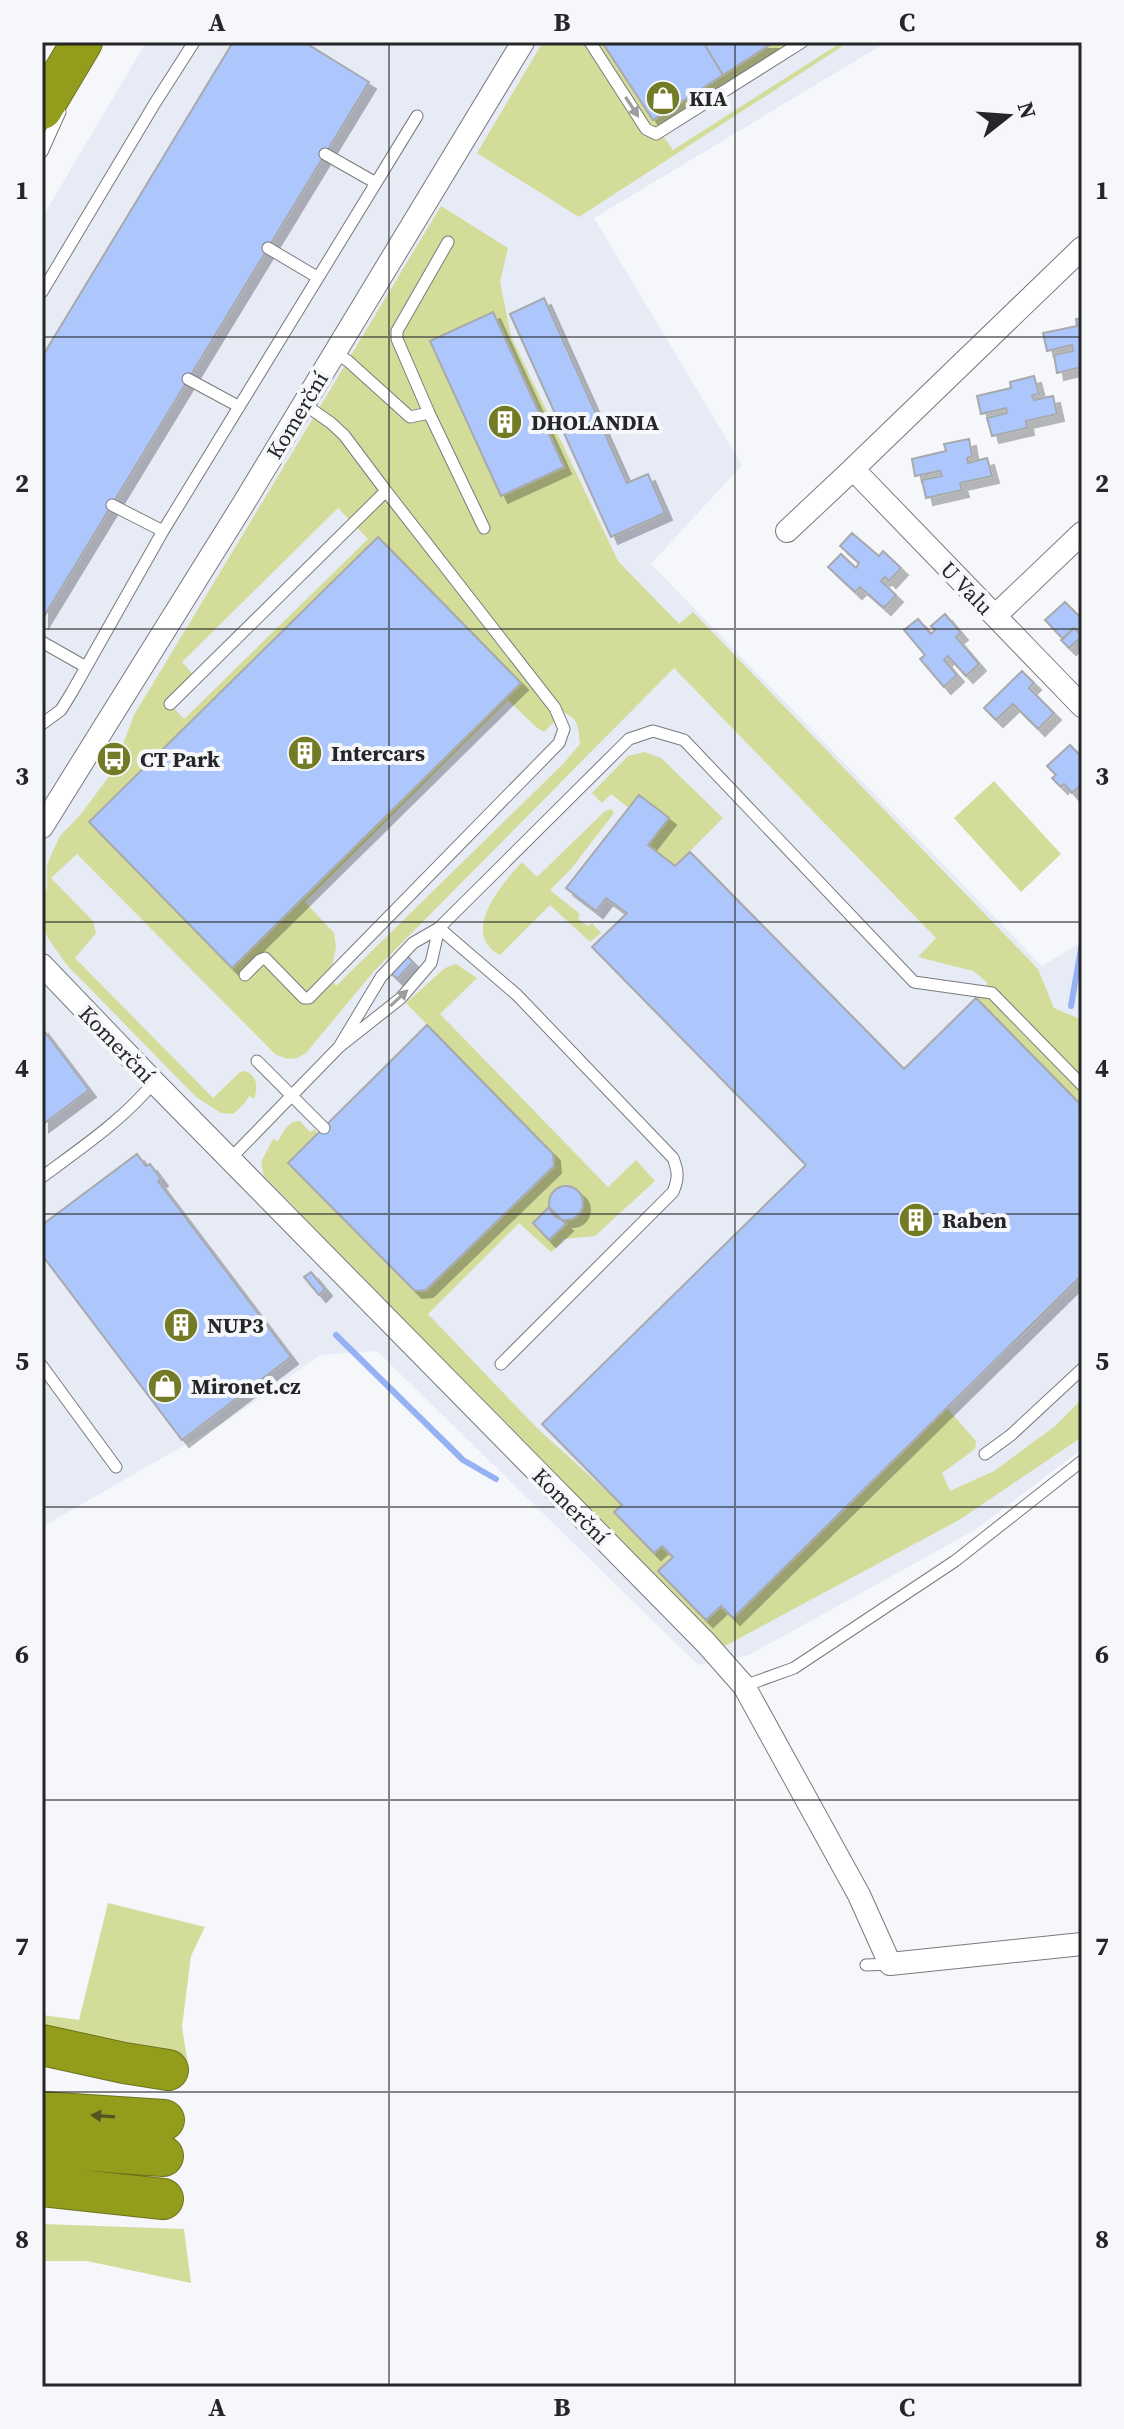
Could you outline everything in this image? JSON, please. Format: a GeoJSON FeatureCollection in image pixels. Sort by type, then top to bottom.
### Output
{"type":"FeatureCollection","features":[{"type":"Feature","properties":{"kind":"highway"},"geometry":{"type":"LineString","coordinates":[[54,103],[81,56]]}},
{"type":"Feature","properties":{"kind":"highway"},"geometry":{"type":"LineString","coordinates":[[42,2045],[169,2075],[42,2074]]}},
{"type":"Feature","properties":{"kind":"highway"},"geometry":{"type":"LineString","coordinates":[[42,2112],[163,2138],[42,2147]]}},
{"type":"Feature","properties":{"kind":"highway"},"geometry":{"type":"LineString","coordinates":[[42,2186],[163,2199],[42,2197]]}},
{"type":"Feature","properties":{"kind":"street","name":"Komerční"},"geometry":{"type":"LineString","coordinates":[[42,827],[523,42]]}},
{"type":"Feature","properties":{"kind":"street"},"geometry":{"type":"LineString","coordinates":[[787,531],[1082,248]]}},
{"type":"Feature","properties":{"kind":"street","name":"U Valu"},"geometry":{"type":"LineString","coordinates":[[853,469],[1082,706]]}},
{"type":"Feature","properties":{"kind":"street"},"geometry":{"type":"LineString","coordinates":[[995,616],[1082,533]]}},
{"type":"Feature","properties":{"kind":"street","name":"Komerční"},"geometry":{"type":"LineString","coordinates":[[42,965],[706,1643],[744,1686],[859,1895],[890,1964]]}},
{"type":"Feature","properties":{"kind":"street"},"geometry":{"type":"LineString","coordinates":[[890,1964],[1082,1944]]}},
{"type":"Feature","properties":{"kind":"lane"},"geometry":{"type":"LineString","coordinates":[[81,56],[92,42]]}},
{"type":"Feature","properties":{"kind":"lane"},"geometry":{"type":"LineString","coordinates":[[42,292],[194,42]]}},
{"type":"Feature","properties":{"kind":"lane"},"geometry":{"type":"LineString","coordinates":[[590,42],[646,129],[656,134],[802,42]]}},
{"type":"Feature","properties":{"kind":"lane"},"geometry":{"type":"LineString","coordinates":[[42,152],[54,103]]}},
{"type":"Feature","properties":{"kind":"lane"},"geometry":{"type":"LineString","coordinates":[[42,724],[61,710],[163,531],[417,116]]}},
{"type":"Feature","properties":{"kind":"lane"},"geometry":{"type":"LineString","coordinates":[[325,154],[376,183]]}},
{"type":"Feature","properties":{"kind":"lane"},"geometry":{"type":"LineString","coordinates":[[448,242],[397,331],[397,339],[484,528]]}},
{"type":"Feature","properties":{"kind":"lane"},"geometry":{"type":"LineString","coordinates":[[268,248],[317,277]]}},
{"type":"Feature","properties":{"kind":"lane"},"geometry":{"type":"LineString","coordinates":[[335,353],[410,417],[429,413]]}},
{"type":"Feature","properties":{"kind":"lane"},"geometry":{"type":"LineString","coordinates":[[188,379],[238,406]]}},
{"type":"Feature","properties":{"kind":"lane"},"geometry":{"type":"LineString","coordinates":[[245,975],[265,958],[304,998],[309,998],[559,743],[564,729],[560,714],[344,435],[304,404]]}},
{"type":"Feature","properties":{"kind":"lane"},"geometry":{"type":"LineString","coordinates":[[170,704],[386,491]]}},
{"type":"Feature","properties":{"kind":"lane"},"geometry":{"type":"LineString","coordinates":[[112,505],[163,531]]}},
{"type":"Feature","properties":{"kind":"lane"},"geometry":{"type":"LineString","coordinates":[[42,642],[86,667]]}},
{"type":"Feature","properties":{"kind":"lane"},"geometry":{"type":"LineString","coordinates":[[339,1047],[381,977],[413,943],[439,928],[629,739],[653,731],[684,740],[914,982],[992,993],[1082,1085]]}},
{"type":"Feature","properties":{"kind":"lane"},"geometry":{"type":"LineString","coordinates":[[230,1159],[339,1047],[401,998],[431,963],[439,928]]}},
{"type":"Feature","properties":{"kind":"lane"},"geometry":{"type":"LineString","coordinates":[[439,928],[517,995],[673,1158],[678,1172],[673,1192],[501,1364]]}},
{"type":"Feature","properties":{"kind":"lane"},"geometry":{"type":"LineString","coordinates":[[257,1061],[324,1128]]}},
{"type":"Feature","properties":{"kind":"lane"},"geometry":{"type":"LineString","coordinates":[[42,1177],[99,1134],[154,1082]]}},
{"type":"Feature","properties":{"kind":"lane"},"geometry":{"type":"LineString","coordinates":[[42,1366],[116,1467]]}},
{"type":"Feature","properties":{"kind":"lane"},"geometry":{"type":"LineString","coordinates":[[985,1454],[1011,1435],[1082,1369]]}},
{"type":"Feature","properties":{"kind":"lane"},"geometry":{"type":"LineString","coordinates":[[744,1686],[794,1668],[955,1561],[1082,1461]]}},
{"type":"Feature","properties":{"kind":"lane"},"geometry":{"type":"LineString","coordinates":[[866,1965],[890,1964]]}},
{"type":"Feature","properties":{"kind":"shaded area"},"geometry":{"type":"Polygon","coordinates":[[[146,42],[887,42],[594,218],[742,465],[651,564],[1042,966],[1082,942],[1082,1449],[975,1530],[749,1655],[698,1665],[377,1351],[320,1355],[230,1419],[42,1527],[42,218],[146,42]]]}},
{"type":"Feature","properties":{"kind":"green space"},"geometry":{"type":"Polygon","coordinates":[[[543,42],[602,42],[653,120],[774,42],[802,42],[661,133],[673,150],[842,42],[849,42],[579,217],[477,153],[543,42]]]}},
{"type":"Feature","properties":{"kind":"green space"},"geometry":{"type":"Polygon","coordinates":[[[441,206],[508,248],[500,282],[511,336],[618,561],[679,624],[693,612],[1038,969],[1054,1008],[1082,1020],[1082,1106],[976,998],[985,992],[987,982],[973,971],[918,957],[936,938],[674,668],[375,970],[306,1053],[298,1057],[287,1058],[275,1054],[77,854],[51,878],[93,921],[96,933],[75,958],[213,1098],[240,1072],[245,1071],[255,1079],[254,1099],[249,1096],[233,1114],[221,1113],[196,1097],[66,964],[42,924],[47,865],[51,855],[60,836],[113,771],[134,715],[441,206]],[[338,508],[182,662],[196,678],[170,704],[184,719],[368,539],[338,508]],[[378,538],[89,822],[232,968],[521,683],[378,538]],[[508,700],[305,902],[334,933],[336,947],[330,977],[336,986],[564,763],[580,744],[575,721],[555,708],[554,722],[544,732],[508,700]]]}},
{"type":"Feature","properties":{"kind":"green space"},"geometry":{"type":"Polygon","coordinates":[[[644,752],[661,758],[723,818],[675,866],[648,845],[668,818],[639,795],[629,808],[611,794],[602,803],[592,793],[628,756],[644,752]]]}},
{"type":"Feature","properties":{"kind":"green space"},"geometry":{"type":"Polygon","coordinates":[[[994,781],[1061,854],[1021,892],[954,818],[994,781]]]}},
{"type":"Feature","properties":{"kind":"green space"},"geometry":{"type":"Polygon","coordinates":[[[611,809],[614,813],[571,869],[550,890],[580,914],[578,919],[588,926],[592,923],[601,933],[590,942],[550,905],[500,955],[488,946],[483,934],[488,908],[522,862],[537,877],[605,811],[611,809]]]}},
{"type":"Feature","properties":{"kind":"green space"},"geometry":{"type":"Polygon","coordinates":[[[456,964],[477,978],[440,1014],[608,1187],[636,1160],[655,1181],[595,1236],[564,1239],[551,1252],[519,1223],[428,1314],[538,1429],[622,1505],[615,1513],[654,1552],[662,1546],[673,1557],[658,1571],[721,1606],[733,1618],[947,1408],[976,1441],[975,1449],[942,1473],[950,1491],[994,1471],[1054,1427],[1082,1399],[1082,1437],[959,1520],[723,1647],[264,1176],[261,1162],[273,1139],[278,1141],[287,1127],[296,1121],[300,1121],[310,1132],[315,1129],[317,1135],[288,1164],[414,1291],[426,1290],[554,1166],[553,1154],[406,1003],[445,968],[456,964]],[[566,1186],[555,1191],[551,1196],[550,1208],[533,1223],[549,1240],[560,1219],[576,1217],[582,1208],[580,1194],[566,1186]]]}},
{"type":"Feature","properties":{"kind":"green space"},"geometry":{"type":"Polygon","coordinates":[[[108,1903],[205,1927],[191,1956],[182,2027],[188,2064],[42,2031],[42,2015],[79,2020],[108,1903]]]}},
{"type":"Feature","properties":{"kind":"green space"},"geometry":{"type":"Polygon","coordinates":[[[42,2224],[184,2229],[191,2283],[87,2261],[42,2261],[42,2224]]]}},
{"type":"Feature","properties":{"kind":"building"},"geometry":{"type":"Polygon","coordinates":[[[233,42],[304,42],[369,82],[42,620],[42,357],[233,42]]]}},
{"type":"Feature","properties":{"kind":"building","name":"KIA"},"geometry":{"type":"Polygon","coordinates":[[[602,42],[703,42],[723,75],[653,120],[602,42]]]}},
{"type":"Feature","properties":{"kind":"building"},"geometry":{"type":"Polygon","coordinates":[[[703,42],[774,42],[723,75],[703,42]]]}},
{"type":"Feature","properties":{"kind":"building"},"geometry":{"type":"Polygon","coordinates":[[[544,298],[627,483],[648,474],[665,513],[611,537],[510,314],[544,298]]]}},
{"type":"Feature","properties":{"kind":"building","name":"DHOLANDIA"},"geometry":{"type":"Polygon","coordinates":[[[493,312],[564,467],[501,496],[430,341],[493,312]]]}},
{"type":"Feature","properties":{"kind":"building"},"geometry":{"type":"Polygon","coordinates":[[[1082,318],[1082,367],[1057,373],[1054,355],[1073,351],[1072,345],[1047,351],[1043,333],[1077,326],[1076,319],[1082,318]]]}},
{"type":"Feature","properties":{"kind":"building"},"geometry":{"type":"Polygon","coordinates":[[[1034,376],[1039,394],[1032,395],[1034,400],[1053,396],[1057,414],[1026,421],[1027,428],[992,436],[987,418],[1007,413],[1006,408],[981,414],[977,396],[1011,388],[1010,382],[1034,376]]]}},
{"type":"Feature","properties":{"kind":"building"},"geometry":{"type":"Polygon","coordinates":[[[969,439],[972,456],[967,458],[968,463],[987,458],[992,476],[960,483],[962,490],[926,498],[922,480],[942,476],[940,471],[915,476],[912,459],[946,451],[944,444],[969,439]]]}},
{"type":"Feature","properties":{"kind":"building"},"geometry":{"type":"Polygon","coordinates":[[[852,533],[879,556],[883,551],[901,568],[889,581],[885,577],[881,581],[896,595],[884,608],[860,587],[855,592],[828,567],[841,554],[856,568],[859,563],[840,546],[852,533]]]}},
{"type":"Feature","properties":{"kind":"building","name":"Intercars"},"geometry":{"type":"Polygon","coordinates":[[[378,537],[521,683],[232,968],[89,822],[378,537]]]}},
{"type":"Feature","properties":{"kind":"building"},"geometry":{"type":"Polygon","coordinates":[[[1065,602],[1082,619],[1082,636],[1074,628],[1063,639],[1045,620],[1065,602]]]}},
{"type":"Feature","properties":{"kind":"building"},"geometry":{"type":"Polygon","coordinates":[[[945,614],[961,633],[956,637],[979,664],[966,676],[948,656],[944,660],[957,675],[944,687],[920,659],[925,655],[904,630],[918,619],[931,634],[935,630],[931,626],[945,614]]]}},
{"type":"Feature","properties":{"kind":"building"},"geometry":{"type":"Polygon","coordinates":[[[1074,628],[1082,636],[1069,648],[1061,640],[1074,628]]]}},
{"type":"Feature","properties":{"kind":"building"},"geometry":{"type":"Polygon","coordinates":[[[1022,671],[1034,683],[1029,688],[1054,713],[1038,729],[1013,704],[996,720],[984,708],[1022,671]]]}},
{"type":"Feature","properties":{"kind":"building"},"geometry":{"type":"Polygon","coordinates":[[[1070,745],[1082,757],[1082,784],[1072,793],[1052,778],[1056,775],[1047,766],[1070,745]]]}},
{"type":"Feature","properties":{"kind":"building","name":"Raben"},"geometry":{"type":"Polygon","coordinates":[[[639,795],[669,818],[648,845],[675,866],[690,852],[904,1069],[976,998],[1082,1106],[1082,1275],[733,1618],[721,1606],[706,1620],[658,1571],[673,1557],[662,1546],[654,1553],[614,1512],[622,1505],[542,1424],[806,1165],[592,947],[627,913],[606,898],[596,911],[566,888],[639,795]]]}},
{"type":"Feature","properties":{"kind":"building"},"geometry":{"type":"Polygon","coordinates":[[[406,955],[413,962],[397,979],[390,972],[406,955]]]}},
{"type":"Feature","properties":{"kind":"building"},"geometry":{"type":"Polygon","coordinates":[[[427,1025],[553,1154],[554,1166],[426,1290],[415,1291],[288,1163],[427,1025]]]}},
{"type":"Feature","properties":{"kind":"building"},"geometry":{"type":"Polygon","coordinates":[[[42,1028],[89,1090],[42,1125],[42,1028]]]}},
{"type":"Feature","properties":{"kind":"building","name":"NUP3"},"geometry":{"type":"Polygon","coordinates":[[[137,1154],[146,1166],[150,1164],[161,1179],[158,1181],[291,1357],[182,1440],[42,1255],[42,1225],[137,1154]]]}},
{"type":"Feature","properties":{"kind":"building"},"geometry":{"type":"Polygon","coordinates":[[[566,1186],[578,1191],[583,1203],[578,1215],[566,1220],[554,1215],[549,1203],[554,1191],[566,1186]]]}},
{"type":"Feature","properties":{"kind":"building"},"geometry":{"type":"Polygon","coordinates":[[[549,1207],[566,1224],[549,1240],[533,1223],[549,1207]]]}},
{"type":"Feature","properties":{"kind":"building"},"geometry":{"type":"Polygon","coordinates":[[[311,1272],[325,1289],[319,1295],[304,1277],[311,1272]]]}},
{"type":"Feature","properties":{"kind":"waterway"},"geometry":{"type":"LineString","coordinates":[[1071,1006],[1082,943]]}},
{"type":"Feature","properties":{"kind":"waterway"},"geometry":{"type":"LineString","coordinates":[[336,1335],[463,1460],[496,1479]]}},
{"type":"Feature","properties":{"kind":"place","name":"KIA"},"geometry":{"type":"Point","coordinates":[663,98]}},
{"type":"Feature","properties":{"kind":"place","name":"DHOLANDIA"},"geometry":{"type":"Point","coordinates":[505,422]}},
{"type":"Feature","properties":{"kind":"place","name":"Intercars"},"geometry":{"type":"Point","coordinates":[305,753]}},
{"type":"Feature","properties":{"kind":"place","name":"CT Park"},"geometry":{"type":"Point","coordinates":[114,759]}},
{"type":"Feature","properties":{"kind":"place","name":"Raben"},"geometry":{"type":"Point","coordinates":[916,1220]}},
{"type":"Feature","properties":{"kind":"place","name":"NUP3"},"geometry":{"type":"Point","coordinates":[181,1325]}},
{"type":"Feature","properties":{"kind":"place","name":"Mironet.cz"},"geometry":{"type":"Point","coordinates":[165,1386]}}]}
